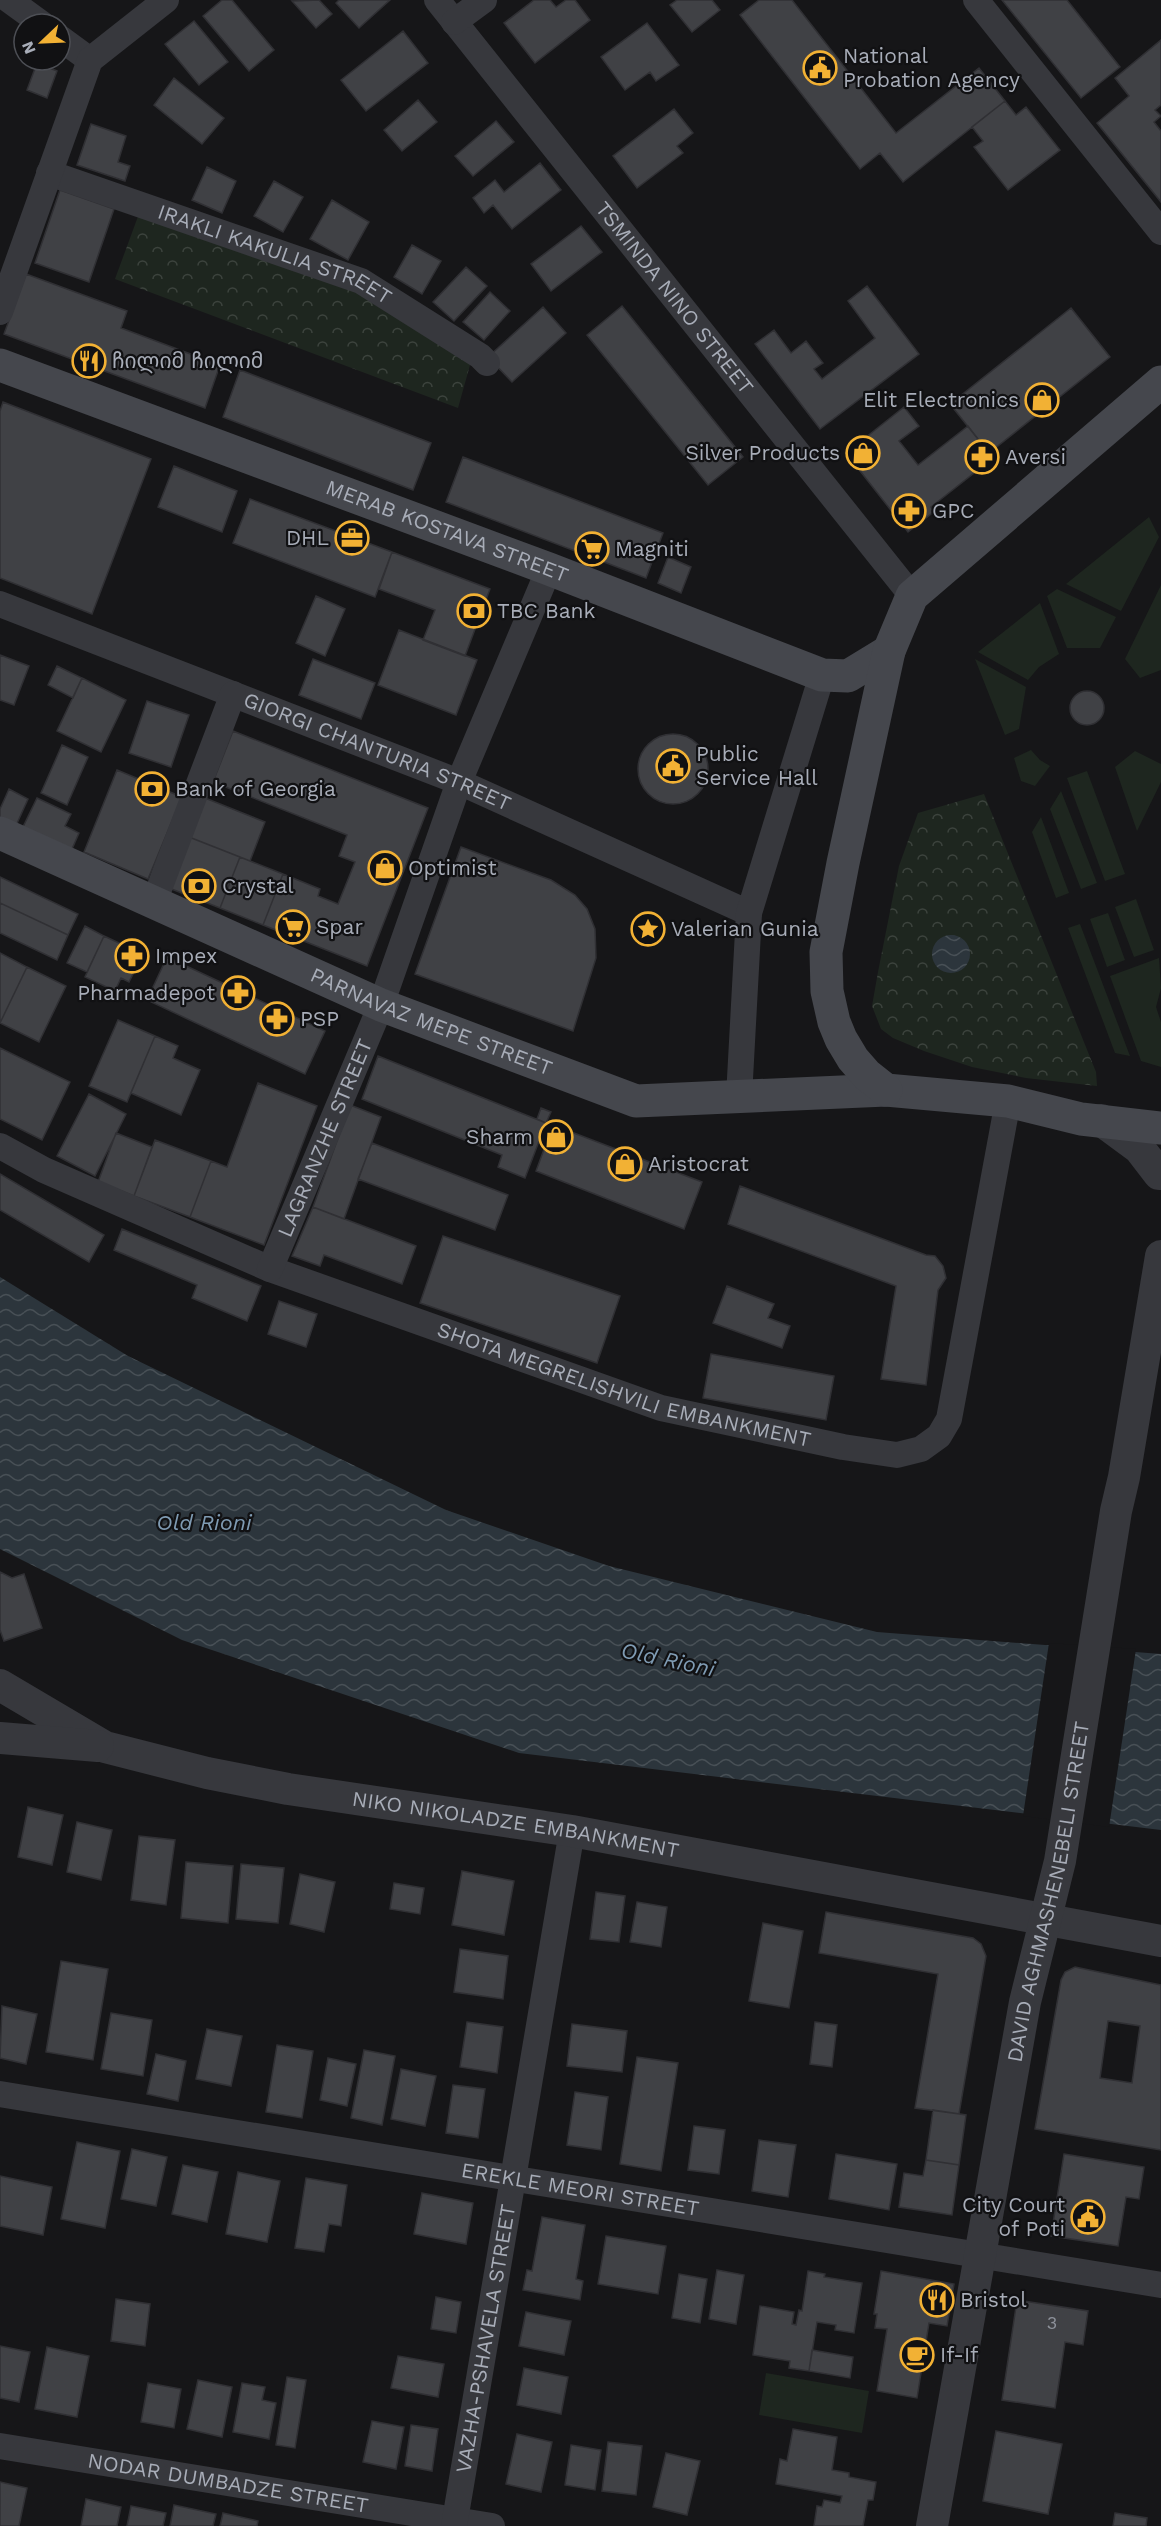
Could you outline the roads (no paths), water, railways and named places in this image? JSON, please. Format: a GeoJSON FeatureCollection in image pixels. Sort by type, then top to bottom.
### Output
{"type":"FeatureCollection","features":[{"type":"Feature","properties":{"kind":"main road","name":"MERAB KOSTAVA STREET"},"geometry":{"type":"LineString","coordinates":[[0,365],[549,569],[822,675],[848,676],[890,651]]}},
{"type":"Feature","properties":{"kind":"main road"},"geometry":{"type":"LineString","coordinates":[[886,1090],[867,1075],[853,1059],[841,1039],[834,1022],[827,991],[826,952],[843,863],[890,651],[912,596],[1161,382]]}},
{"type":"Feature","properties":{"kind":"main road","name":"PARNAVAZ MEPE STREET"},"geometry":{"type":"LineString","coordinates":[[0,833],[381,1005],[636,1101],[886,1090],[1008,1101],[1081,1119],[1161,1128]]}},
{"type":"Feature","properties":{"kind":"street"},"geometry":{"type":"LineString","coordinates":[[9,0],[26,12]]}},
{"type":"Feature","properties":{"kind":"street"},"geometry":{"type":"LineString","coordinates":[[0,312],[90,60],[166,0]]}},
{"type":"Feature","properties":{"kind":"street","name":"TSMINDA NINO STREET"},"geometry":{"type":"LineString","coordinates":[[437,0],[912,596]]}},
{"type":"Feature","properties":{"kind":"street"},"geometry":{"type":"LineString","coordinates":[[454,22],[484,0]]}},
{"type":"Feature","properties":{"kind":"street"},"geometry":{"type":"LineString","coordinates":[[976,0],[1161,232]]}},
{"type":"Feature","properties":{"kind":"street"},"geometry":{"type":"LineString","coordinates":[[72,47],[90,60]]}},
{"type":"Feature","properties":{"kind":"street","name":"IRAKLI KAKULIA STREET"},"geometry":{"type":"LineString","coordinates":[[50,173],[361,281],[480,356],[487,363]]}},
{"type":"Feature","properties":{"kind":"street","name":"LAGRANZHE STREET"},"geometry":{"type":"LineString","coordinates":[[270,1269],[381,1005],[459,782],[549,569]]}},
{"type":"Feature","properties":{"kind":"street","name":"GIORGI CHANTURIA STREET"},"geometry":{"type":"LineString","coordinates":[[0,604],[459,782],[749,913]]}},
{"type":"Feature","properties":{"kind":"street"},"geometry":{"type":"LineString","coordinates":[[739,1097],[749,913],[822,675]]}},
{"type":"Feature","properties":{"kind":"street"},"geometry":{"type":"LineString","coordinates":[[154,902],[233,694]]}},
{"type":"Feature","properties":{"kind":"street","name":"SHOTA MEGRELISHVILI EMBANKMENT"},"geometry":{"type":"LineString","coordinates":[[0,1146],[45,1170],[270,1269],[661,1408],[843,1447],[897,1455],[921,1449],[939,1436],[949,1419],[1008,1101]]}},
{"type":"Feature","properties":{"kind":"street"},"geometry":{"type":"LineString","coordinates":[[1101,1120],[1139,1148],[1160,1172]]}},
{"type":"Feature","properties":{"kind":"street","name":"DAVID AGHMASHENEBELI STREET"},"geometry":{"type":"LineString","coordinates":[[932,2526],[1025,2002],[1060,1861],[1116,1510],[1124,1477],[1161,1256]]}},
{"type":"Feature","properties":{"kind":"street","name":"NIKO NIKOLADZE EMBANKMENT"},"geometry":{"type":"LineString","coordinates":[[0,1685],[105,1747],[207,1773],[288,1789],[572,1831],[1161,1941]]}},
{"type":"Feature","properties":{"kind":"street"},"geometry":{"type":"LineString","coordinates":[[0,1738],[105,1747]]}},
{"type":"Feature","properties":{"kind":"street","name":"VAZHA-PSHAVELA STREET"},"geometry":{"type":"LineString","coordinates":[[454,2523],[511,2178],[572,1831]]}},
{"type":"Feature","properties":{"kind":"street","name":"EREKLE MEORI STREET"},"geometry":{"type":"LineString","coordinates":[[0,2094],[1161,2285]]}},
{"type":"Feature","properties":{"kind":"street","name":"NODAR DUMBADZE STREET"},"geometry":{"type":"LineString","coordinates":[[0,2446],[454,2523],[492,2526]]}},
{"type":"Feature","properties":{"kind":"water"},"geometry":{"type":"Polygon","coordinates":[[[951,935],[958,936],[964,941],[969,947],[969,961],[964,967],[958,972],[951,973],[944,972],[938,967],[933,961],[932,954],[933,947],[938,941],[944,936],[951,935]]]}},
{"type":"Feature","properties":{"kind":"water","name":"Old Rioni"},"geometry":{"type":"Polygon","coordinates":[[[0,1277],[128,1356],[446,1510],[609,1566],[877,1632],[1161,1654],[1161,1830],[519,1753],[182,1640],[0,1549],[0,1277]]]}},
{"type":"Feature","properties":{"kind":"place","name":"National Probation Agency"},"geometry":{"type":"Point","coordinates":[820,68]}},
{"type":"Feature","properties":{"kind":"place","name":"ჩილიმ ჩილიმ"},"geometry":{"type":"Point","coordinates":[89,361]}},
{"type":"Feature","properties":{"kind":"place","name":"Elit Electronics"},"geometry":{"type":"Point","coordinates":[1042,400]}},
{"type":"Feature","properties":{"kind":"place","name":"Silver Products"},"geometry":{"type":"Point","coordinates":[863,453]}},
{"type":"Feature","properties":{"kind":"place","name":"Aversi"},"geometry":{"type":"Point","coordinates":[982,457]}},
{"type":"Feature","properties":{"kind":"place","name":"GPC"},"geometry":{"type":"Point","coordinates":[909,511]}},
{"type":"Feature","properties":{"kind":"place","name":"DHL"},"geometry":{"type":"Point","coordinates":[352,538]}},
{"type":"Feature","properties":{"kind":"place","name":"Magniti"},"geometry":{"type":"Point","coordinates":[592,549]}},
{"type":"Feature","properties":{"kind":"place","name":"TBC Bank"},"geometry":{"type":"Point","coordinates":[474,611]}},
{"type":"Feature","properties":{"kind":"place","name":"Public Service Hall"},"geometry":{"type":"Point","coordinates":[673,766]}},
{"type":"Feature","properties":{"kind":"place","name":"Bank of Georgia"},"geometry":{"type":"Point","coordinates":[152,789]}},
{"type":"Feature","properties":{"kind":"place","name":"Optimist"},"geometry":{"type":"Point","coordinates":[385,868]}},
{"type":"Feature","properties":{"kind":"place","name":"Crystal"},"geometry":{"type":"Point","coordinates":[199,886]}},
{"type":"Feature","properties":{"kind":"place","name":"Spar"},"geometry":{"type":"Point","coordinates":[293,927]}},
{"type":"Feature","properties":{"kind":"place","name":"Valerian Gunia"},"geometry":{"type":"Point","coordinates":[648,929]}},
{"type":"Feature","properties":{"kind":"place","name":"Impex"},"geometry":{"type":"Point","coordinates":[132,956]}},
{"type":"Feature","properties":{"kind":"place","name":"Pharmadepot"},"geometry":{"type":"Point","coordinates":[238,993]}},
{"type":"Feature","properties":{"kind":"place","name":"PSP"},"geometry":{"type":"Point","coordinates":[277,1019]}},
{"type":"Feature","properties":{"kind":"place","name":"Sharm"},"geometry":{"type":"Point","coordinates":[556,1137]}},
{"type":"Feature","properties":{"kind":"place","name":"Aristocrat"},"geometry":{"type":"Point","coordinates":[625,1164]}},
{"type":"Feature","properties":{"kind":"place","name":"City Court of Poti"},"geometry":{"type":"Point","coordinates":[1088,2217]}},
{"type":"Feature","properties":{"kind":"place","name":"Bristol"},"geometry":{"type":"Point","coordinates":[937,2300]}},
{"type":"Feature","properties":{"kind":"place","name":"If-If"},"geometry":{"type":"Point","coordinates":[917,2355]}}]}
